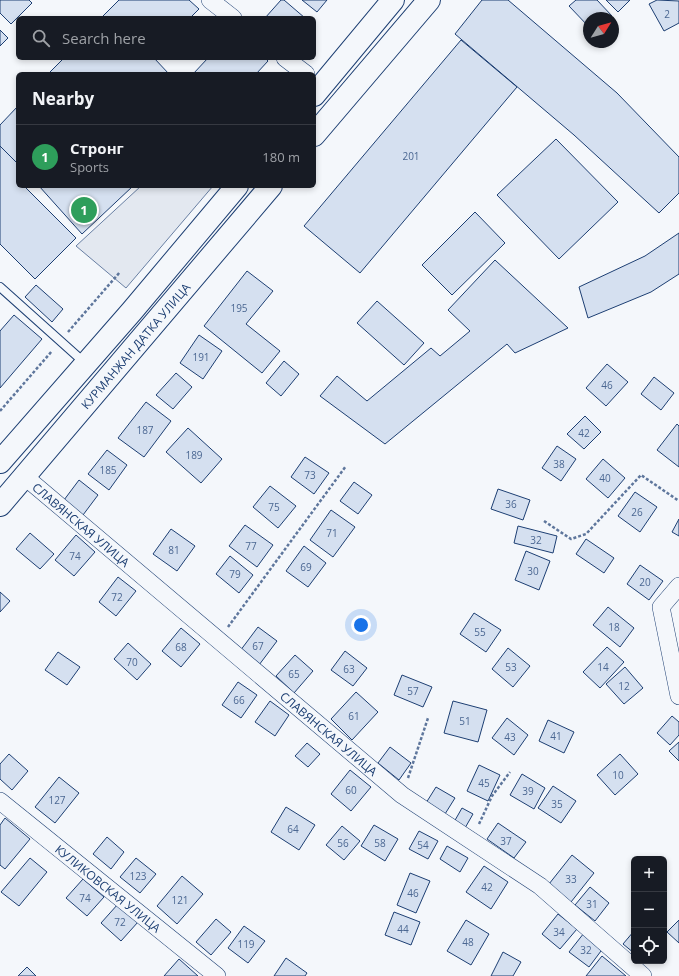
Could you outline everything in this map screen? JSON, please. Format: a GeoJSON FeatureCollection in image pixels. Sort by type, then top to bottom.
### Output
{"type":"FeatureCollection","features":[{"type":"Feature","properties":{"kind":"main road"},"geometry":{"type":"LineString","coordinates":[[316,82],[393,0]]}},
{"type":"Feature","properties":{"kind":"main road"},"geometry":{"type":"LineString","coordinates":[[316,133],[429,0]]}},
{"type":"Feature","properties":{"kind":"main road"},"geometry":{"type":"LineString","coordinates":[[0,462],[86,364],[235,188]]}},
{"type":"Feature","properties":{"kind":"main road","name":"КУРМАНЖАН ДАТКА УЛИЦА"},"geometry":{"type":"LineString","coordinates":[[0,506],[269,188]]}},
{"type":"Feature","properties":{"kind":"street"},"geometry":{"type":"LineString","coordinates":[[210,0],[231,16]]}},
{"type":"Feature","properties":{"kind":"street"},"geometry":{"type":"LineString","coordinates":[[288,60],[301,72]]}},
{"type":"Feature","properties":{"kind":"street"},"geometry":{"type":"LineString","coordinates":[[316,85],[341,102]]}},
{"type":"Feature","properties":{"kind":"street","name":"СЛАВЯНСКАЯ УЛИЦА"},"geometry":{"type":"LineString","coordinates":[[24,476],[402,795],[540,886],[643,976]]}},
{"type":"Feature","properties":{"kind":"street"},"geometry":{"type":"LineString","coordinates":[[679,586],[661,607],[679,696]]}},
{"type":"Feature","properties":{"kind":"street","name":"КУЛИКОВСКАЯ УЛИЦА"},"geometry":{"type":"LineString","coordinates":[[0,801],[217,976]]}},
{"type":"Feature","properties":{"kind":"lane"},"geometry":{"type":"LineString","coordinates":[[0,287],[86,364]]}},
{"type":"Feature","properties":{"kind":"path"},"geometry":{"type":"LineString","coordinates":[[218,640],[346,466]]}},
{"type":"Feature","properties":{"kind":"path"},"geometry":{"type":"LineString","coordinates":[[544,521],[571,539],[586,534],[641,475],[679,501]]}},
{"type":"Feature","properties":{"kind":"path"},"geometry":{"type":"LineString","coordinates":[[402,795],[428,718]]}},
{"type":"Feature","properties":{"kind":"path"},"geometry":{"type":"LineString","coordinates":[[470,840],[492,796],[510,772]]}},
{"type":"Feature","properties":{"kind":"shaded area"},"geometry":{"type":"Polygon","coordinates":[[[139,188],[211,188],[126,288],[76,246],[139,188]]]}},
{"type":"Feature","properties":{"kind":"building"},"geometry":{"type":"Polygon","coordinates":[[[0,0],[29,0],[32,3],[19,16],[16,16],[16,19],[11,24],[0,13],[0,0]]]}},
{"type":"Feature","properties":{"kind":"building"},"geometry":{"type":"Polygon","coordinates":[[[119,0],[189,0],[199,9],[192,16],[103,16],[119,0]]]}},
{"type":"Feature","properties":{"kind":"building"},"geometry":{"type":"Polygon","coordinates":[[[281,0],[284,0],[303,16],[267,16],[281,0]]]}},
{"type":"Feature","properties":{"kind":"building"},"geometry":{"type":"Polygon","coordinates":[[[302,0],[327,0],[317,12],[302,0]]]}},
{"type":"Feature","properties":{"kind":"building"},"geometry":{"type":"Polygon","coordinates":[[[482,0],[508,0],[617,93],[679,157],[679,193],[659,213],[574,135],[455,34],[482,0]]]}},
{"type":"Feature","properties":{"kind":"building"},"geometry":{"type":"Polygon","coordinates":[[[576,0],[597,0],[608,12],[583,12],[583,21],[569,6],[576,0]]]}},
{"type":"Feature","properties":{"kind":"building"},"geometry":{"type":"Polygon","coordinates":[[[606,0],[630,0],[618,12],[606,0]]]}},
{"type":"Feature","properties":{"kind":"building"},"geometry":{"type":"Polygon","coordinates":[[[657,0],[679,1],[679,23],[664,31],[649,4],[657,0]]]}},
{"type":"Feature","properties":{"kind":"building"},"geometry":{"type":"Polygon","coordinates":[[[0,30],[8,38],[0,46],[0,30]]]}},
{"type":"Feature","properties":{"kind":"building"},"geometry":{"type":"Polygon","coordinates":[[[461,40],[517,87],[360,273],[304,226],[461,40]]]}},
{"type":"Feature","properties":{"kind":"building"},"geometry":{"type":"Polygon","coordinates":[[[62,60],[156,60],[167,72],[50,72],[62,60]]]}},
{"type":"Feature","properties":{"kind":"building"},"geometry":{"type":"Polygon","coordinates":[[[206,60],[268,61],[258,72],[195,72],[206,60]]]}},
{"type":"Feature","properties":{"kind":"building"},"geometry":{"type":"Polygon","coordinates":[[[16,108],[16,162],[0,146],[0,125],[16,108]]]}},
{"type":"Feature","properties":{"kind":"building"},"geometry":{"type":"Polygon","coordinates":[[[556,139],[618,202],[559,259],[497,195],[556,139]]]}},
{"type":"Feature","properties":{"kind":"building"},"geometry":{"type":"Polygon","coordinates":[[[0,146],[16,162],[16,188],[26,188],[76,238],[35,279],[0,244],[0,146]]]}},
{"type":"Feature","properties":{"kind":"building"},"geometry":{"type":"Polygon","coordinates":[[[41,188],[131,188],[82,234],[41,188]]]}},
{"type":"Feature","properties":{"kind":"building"},"geometry":{"type":"Polygon","coordinates":[[[475,212],[505,243],[452,295],[422,265],[475,212]]]}},
{"type":"Feature","properties":{"kind":"building"},"geometry":{"type":"Polygon","coordinates":[[[679,233],[679,274],[651,292],[588,318],[579,287],[645,256],[679,233]]]}},
{"type":"Feature","properties":{"kind":"building"},"geometry":{"type":"Polygon","coordinates":[[[495,260],[568,328],[515,353],[507,344],[385,444],[320,396],[337,376],[367,401],[431,348],[440,356],[470,331],[448,310],[495,260]]]}},
{"type":"Feature","properties":{"kind":"building"},"geometry":{"type":"Polygon","coordinates":[[[247,271],[273,291],[246,324],[280,351],[262,373],[204,326],[247,271]]]}},
{"type":"Feature","properties":{"kind":"building"},"geometry":{"type":"Polygon","coordinates":[[[36,285],[63,309],[52,322],[25,297],[36,285]]]}},
{"type":"Feature","properties":{"kind":"building"},"geometry":{"type":"Polygon","coordinates":[[[377,301],[424,343],[404,365],[357,323],[377,301]]]}},
{"type":"Feature","properties":{"kind":"building"},"geometry":{"type":"Polygon","coordinates":[[[14,315],[42,339],[0,388],[0,331],[14,315]]]}},
{"type":"Feature","properties":{"kind":"building"},"geometry":{"type":"Polygon","coordinates":[[[199,335],[222,351],[203,379],[180,363],[199,335]]]}},
{"type":"Feature","properties":{"kind":"building"},"geometry":{"type":"Polygon","coordinates":[[[284,361],[299,374],[281,396],[266,383],[284,361]]]}},
{"type":"Feature","properties":{"kind":"building"},"geometry":{"type":"Polygon","coordinates":[[[607,364],[628,382],[606,406],[586,388],[607,364]]]}},
{"type":"Feature","properties":{"kind":"building"},"geometry":{"type":"Polygon","coordinates":[[[176,373],[192,387],[173,409],[156,395],[176,373]]]}},
{"type":"Feature","properties":{"kind":"building"},"geometry":{"type":"Polygon","coordinates":[[[654,377],[674,393],[661,410],[641,394],[654,377]]]}},
{"type":"Feature","properties":{"kind":"building"},"geometry":{"type":"Polygon","coordinates":[[[146,402],[171,421],[144,457],[118,438],[146,402]]]}},
{"type":"Feature","properties":{"kind":"building"},"geometry":{"type":"Polygon","coordinates":[[[585,416],[601,432],[584,449],[567,434],[585,416]]]}},
{"type":"Feature","properties":{"kind":"building"},"geometry":{"type":"Polygon","coordinates":[[[677,424],[679,426],[679,467],[657,450],[677,424]]]}},
{"type":"Feature","properties":{"kind":"building"},"geometry":{"type":"Polygon","coordinates":[[[188,428],[222,459],[201,483],[166,452],[188,428]]]}},
{"type":"Feature","properties":{"kind":"building"},"geometry":{"type":"Polygon","coordinates":[[[557,446],[576,459],[561,481],[542,468],[557,446]]]}},
{"type":"Feature","properties":{"kind":"building"},"geometry":{"type":"Polygon","coordinates":[[[107,450],[127,465],[109,490],[88,474],[107,450]]]}},
{"type":"Feature","properties":{"kind":"building"},"geometry":{"type":"Polygon","coordinates":[[[305,457],[329,473],[314,494],[291,477],[305,457]]]}},
{"type":"Feature","properties":{"kind":"building"},"geometry":{"type":"Polygon","coordinates":[[[603,459],[625,478],[608,498],[586,479],[603,459]]]}},
{"type":"Feature","properties":{"kind":"building"},"geometry":{"type":"Polygon","coordinates":[[[79,480],[98,495],[83,515],[64,500],[79,480]]]}},
{"type":"Feature","properties":{"kind":"building"},"geometry":{"type":"Polygon","coordinates":[[[354,482],[372,495],[358,514],[340,501],[354,482]]]}},
{"type":"Feature","properties":{"kind":"building"},"geometry":{"type":"Polygon","coordinates":[[[270,486],[296,506],[278,528],[253,507],[270,486]]]}},
{"type":"Feature","properties":{"kind":"building"},"geometry":{"type":"Polygon","coordinates":[[[498,489],[530,500],[523,520],[491,509],[498,489]]]}},
{"type":"Feature","properties":{"kind":"building"},"geometry":{"type":"Polygon","coordinates":[[[635,492],[657,507],[640,532],[618,516],[635,492]]]}},
{"type":"Feature","properties":{"kind":"building"},"geometry":{"type":"Polygon","coordinates":[[[331,510],[355,527],[333,557],[310,540],[331,510]]]}},
{"type":"Feature","properties":{"kind":"building"},"geometry":{"type":"Polygon","coordinates":[[[679,519],[679,536],[672,532],[679,519]]]}},
{"type":"Feature","properties":{"kind":"building"},"geometry":{"type":"Polygon","coordinates":[[[245,525],[273,545],[257,567],[229,546],[245,525]]]}},
{"type":"Feature","properties":{"kind":"building"},"geometry":{"type":"Polygon","coordinates":[[[518,526],[557,536],[553,553],[514,543],[518,526]]]}},
{"type":"Feature","properties":{"kind":"building"},"geometry":{"type":"Polygon","coordinates":[[[171,529],[195,546],[177,571],[153,554],[171,529]]]}},
{"type":"Feature","properties":{"kind":"building"},"geometry":{"type":"Polygon","coordinates":[[[30,533],[54,554],[40,569],[16,549],[30,533]]]}},
{"type":"Feature","properties":{"kind":"building"},"geometry":{"type":"Polygon","coordinates":[[[76,535],[95,552],[74,576],[55,560],[76,535]]]}},
{"type":"Feature","properties":{"kind":"building"},"geometry":{"type":"Polygon","coordinates":[[[586,539],[614,558],[604,573],[576,554],[586,539]]]}},
{"type":"Feature","properties":{"kind":"building"},"geometry":{"type":"Polygon","coordinates":[[[304,546],[326,563],[308,587],[286,571],[304,546]]]}},
{"type":"Feature","properties":{"kind":"building"},"geometry":{"type":"Polygon","coordinates":[[[526,551],[550,561],[539,590],[515,580],[526,551]]]}},
{"type":"Feature","properties":{"kind":"building"},"geometry":{"type":"Polygon","coordinates":[[[230,556],[253,575],[239,593],[216,574],[230,556]]]}},
{"type":"Feature","properties":{"kind":"building"},"geometry":{"type":"Polygon","coordinates":[[[640,565],[663,581],[649,600],[627,584],[640,565]]]}},
{"type":"Feature","properties":{"kind":"building"},"geometry":{"type":"Polygon","coordinates":[[[118,577],[136,591],[116,616],[99,602],[118,577]]]}},
{"type":"Feature","properties":{"kind":"building"},"geometry":{"type":"Polygon","coordinates":[[[0,592],[10,601],[0,612],[0,592]]]}},
{"type":"Feature","properties":{"kind":"building"},"geometry":{"type":"Polygon","coordinates":[[[608,607],[634,628],[620,647],[593,625],[608,607]]]}},
{"type":"Feature","properties":{"kind":"building"},"geometry":{"type":"Polygon","coordinates":[[[474,613],[501,630],[486,652],[460,634],[474,613]]]}},
{"type":"Feature","properties":{"kind":"building"},"geometry":{"type":"Polygon","coordinates":[[[258,627],[277,641],[259,665],[240,651],[258,627]]]}},
{"type":"Feature","properties":{"kind":"building"},"geometry":{"type":"Polygon","coordinates":[[[181,628],[200,644],[181,667],[162,651],[181,628]]]}},
{"type":"Feature","properties":{"kind":"building"},"geometry":{"type":"Polygon","coordinates":[[[128,643],[151,664],[137,680],[114,659],[128,643]]]}},
{"type":"Feature","properties":{"kind":"building"},"geometry":{"type":"Polygon","coordinates":[[[607,647],[624,662],[600,688],[583,672],[607,647]]]}},
{"type":"Feature","properties":{"kind":"building"},"geometry":{"type":"Polygon","coordinates":[[[508,648],[530,666],[513,687],[492,669],[508,648]]]}},
{"type":"Feature","properties":{"kind":"building"},"geometry":{"type":"Polygon","coordinates":[[[345,651],[367,668],[353,686],[331,670],[345,651]]]}},
{"type":"Feature","properties":{"kind":"building"},"geometry":{"type":"Polygon","coordinates":[[[58,652],[80,667],[67,685],[45,670],[58,652]]]}},
{"type":"Feature","properties":{"kind":"building"},"geometry":{"type":"Polygon","coordinates":[[[295,655],[313,671],[294,693],[276,676],[295,655]]]}},
{"type":"Feature","properties":{"kind":"building"},"geometry":{"type":"Polygon","coordinates":[[[625,667],[643,688],[624,704],[606,684],[625,667]]]}},
{"type":"Feature","properties":{"kind":"building"},"geometry":{"type":"Polygon","coordinates":[[[402,675],[432,687],[423,707],[394,695],[402,675]]]}},
{"type":"Feature","properties":{"kind":"building"},"geometry":{"type":"Polygon","coordinates":[[[238,682],[257,695],[241,718],[222,705],[238,682]]]}},
{"type":"Feature","properties":{"kind":"building"},"geometry":{"type":"Polygon","coordinates":[[[356,692],[378,712],[352,740],[331,719],[356,692]]]}},
{"type":"Feature","properties":{"kind":"building"},"geometry":{"type":"Polygon","coordinates":[[[270,701],[289,715],[275,736],[255,722],[270,701]]]}},
{"type":"Feature","properties":{"kind":"building"},"geometry":{"type":"Polygon","coordinates":[[[453,701],[487,710],[478,742],[444,733],[453,701]]]}},
{"type":"Feature","properties":{"kind":"building"},"geometry":{"type":"Polygon","coordinates":[[[672,716],[679,722],[679,735],[670,745],[657,733],[672,716]]]}},
{"type":"Feature","properties":{"kind":"building"},"geometry":{"type":"Polygon","coordinates":[[[507,718],[528,735],[514,755],[492,738],[507,718]]]}},
{"type":"Feature","properties":{"kind":"building"},"geometry":{"type":"Polygon","coordinates":[[[548,720],[574,732],[564,753],[539,741],[548,720]]]}},
{"type":"Feature","properties":{"kind":"building"},"geometry":{"type":"Polygon","coordinates":[[[679,742],[679,761],[669,751],[679,742]]]}},
{"type":"Feature","properties":{"kind":"building"},"geometry":{"type":"Polygon","coordinates":[[[307,743],[320,754],[308,767],[295,756],[307,743]]]}},
{"type":"Feature","properties":{"kind":"building"},"geometry":{"type":"Polygon","coordinates":[[[390,747],[411,763],[399,780],[378,763],[390,747]]]}},
{"type":"Feature","properties":{"kind":"building"},"geometry":{"type":"Polygon","coordinates":[[[9,754],[28,771],[12,790],[0,779],[0,764],[9,754]]]}},
{"type":"Feature","properties":{"kind":"building"},"geometry":{"type":"Polygon","coordinates":[[[620,754],[638,774],[615,795],[597,775],[620,754]]]}},
{"type":"Feature","properties":{"kind":"building"},"geometry":{"type":"Polygon","coordinates":[[[479,765],[500,775],[488,801],[467,791],[479,765]]]}},
{"type":"Feature","properties":{"kind":"building"},"geometry":{"type":"Polygon","coordinates":[[[350,770],[371,787],[351,811],[331,794],[350,770]]]}},
{"type":"Feature","properties":{"kind":"building"},"geometry":{"type":"Polygon","coordinates":[[[522,774],[545,788],[534,809],[510,795],[522,774]]]}},
{"type":"Feature","properties":{"kind":"building"},"geometry":{"type":"Polygon","coordinates":[[[59,777],[79,793],[55,823],[35,807],[59,777]]]}},
{"type":"Feature","properties":{"kind":"building"},"geometry":{"type":"Polygon","coordinates":[[[553,786],[576,801],[561,823],[538,808],[553,786]]]}},
{"type":"Feature","properties":{"kind":"building"},"geometry":{"type":"Polygon","coordinates":[[[436,787],[455,798],[445,814],[426,803],[436,787]]]}},
{"type":"Feature","properties":{"kind":"building"},"geometry":{"type":"Polygon","coordinates":[[[286,807],[315,825],[299,850],[271,832],[286,807]]]}},
{"type":"Feature","properties":{"kind":"building"},"geometry":{"type":"Polygon","coordinates":[[[462,808],[473,814],[465,828],[454,822],[462,808]]]}},
{"type":"Feature","properties":{"kind":"building"},"geometry":{"type":"Polygon","coordinates":[[[5,818],[30,839],[5,869],[0,865],[0,825],[5,818]]]}},
{"type":"Feature","properties":{"kind":"building"},"geometry":{"type":"Polygon","coordinates":[[[498,823],[526,842],[514,858],[487,839],[498,823]]]}},
{"type":"Feature","properties":{"kind":"building"},"geometry":{"type":"Polygon","coordinates":[[[374,825],[398,839],[385,861],[361,846],[374,825]]]}},
{"type":"Feature","properties":{"kind":"building"},"geometry":{"type":"Polygon","coordinates":[[[342,826],[360,841],[344,860],[326,845],[342,826]]]}},
{"type":"Feature","properties":{"kind":"building"},"geometry":{"type":"Polygon","coordinates":[[[419,831],[438,841],[428,859],[409,849],[419,831]]]}},
{"type":"Feature","properties":{"kind":"building"},"geometry":{"type":"Polygon","coordinates":[[[107,837],[124,852],[111,869],[93,854],[107,837]]]}},
{"type":"Feature","properties":{"kind":"building"},"geometry":{"type":"Polygon","coordinates":[[[447,846],[468,858],[460,872],[440,859],[447,846]]]}},
{"type":"Feature","properties":{"kind":"building"},"geometry":{"type":"Polygon","coordinates":[[[572,855],[594,873],[571,902],[549,884],[572,855]]]}},
{"type":"Feature","properties":{"kind":"building"},"geometry":{"type":"Polygon","coordinates":[[[30,858],[47,872],[19,906],[1,892],[30,858]]]}},
{"type":"Feature","properties":{"kind":"building"},"geometry":{"type":"Polygon","coordinates":[[[136,858],[156,874],[140,893],[120,877],[136,858]]]}},
{"type":"Feature","properties":{"kind":"building"},"geometry":{"type":"Polygon","coordinates":[[[484,866],[508,882],[491,909],[466,892],[484,866]]]}},
{"type":"Feature","properties":{"kind":"building"},"geometry":{"type":"Polygon","coordinates":[[[410,873],[430,881],[416,913],[397,905],[410,873]]]}},
{"type":"Feature","properties":{"kind":"building"},"geometry":{"type":"Polygon","coordinates":[[[182,876],[203,894],[177,924],[157,906],[182,876]]]}},
{"type":"Feature","properties":{"kind":"building"},"geometry":{"type":"Polygon","coordinates":[[[83,879],[104,897],[87,916],[66,898],[83,879]]]}},
{"type":"Feature","properties":{"kind":"building"},"geometry":{"type":"Polygon","coordinates":[[[590,887],[609,903],[595,921],[575,905],[590,887]]]}},
{"type":"Feature","properties":{"kind":"building"},"geometry":{"type":"Polygon","coordinates":[[[118,904],[138,922],[121,941],[101,923],[118,904]]]}},
{"type":"Feature","properties":{"kind":"building"},"geometry":{"type":"Polygon","coordinates":[[[394,912],[420,922],[411,945],[385,935],[394,912]]]}},
{"type":"Feature","properties":{"kind":"building"},"geometry":{"type":"Polygon","coordinates":[[[558,914],[577,929],[560,949],[542,934],[558,914]]]}},
{"type":"Feature","properties":{"kind":"building"},"geometry":{"type":"Polygon","coordinates":[[[216,919],[231,932],[211,955],[196,942],[216,919]]]}},
{"type":"Feature","properties":{"kind":"building"},"geometry":{"type":"Polygon","coordinates":[[[466,920],[489,934],[471,965],[447,951],[466,920]]]}},
{"type":"Feature","properties":{"kind":"building"},"geometry":{"type":"Polygon","coordinates":[[[679,920],[679,943],[667,932],[679,920]]]}},
{"type":"Feature","properties":{"kind":"building"},"geometry":{"type":"Polygon","coordinates":[[[244,926],[265,941],[248,963],[228,948],[244,926]]]}},
{"type":"Feature","properties":{"kind":"building"},"geometry":{"type":"Polygon","coordinates":[[[584,933],[604,947],[589,967],[569,952],[584,933]]]}},
{"type":"Feature","properties":{"kind":"building"},"geometry":{"type":"Polygon","coordinates":[[[631,935],[631,951],[623,944],[631,935]]]}},
{"type":"Feature","properties":{"kind":"building"},"geometry":{"type":"Polygon","coordinates":[[[503,952],[521,962],[513,976],[491,976],[503,952]]]}},
{"type":"Feature","properties":{"kind":"building"},"geometry":{"type":"Polygon","coordinates":[[[602,956],[626,976],[586,976],[602,956]]]}},
{"type":"Feature","properties":{"kind":"building"},"geometry":{"type":"Polygon","coordinates":[[[286,958],[307,973],[305,976],[274,976],[286,958]]]}},
{"type":"Feature","properties":{"kind":"building"},"geometry":{"type":"Polygon","coordinates":[[[179,959],[198,976],[164,976],[179,959]]]}},
{"type":"Feature","properties":{"kind":"building"},"geometry":{"type":"Polygon","coordinates":[[[27,967],[36,976],[18,976],[27,967]]]}},
{"type":"Feature","properties":{"kind":"place","name":"Стронг"},"geometry":{"type":"Point","coordinates":[84,210]}}]}
